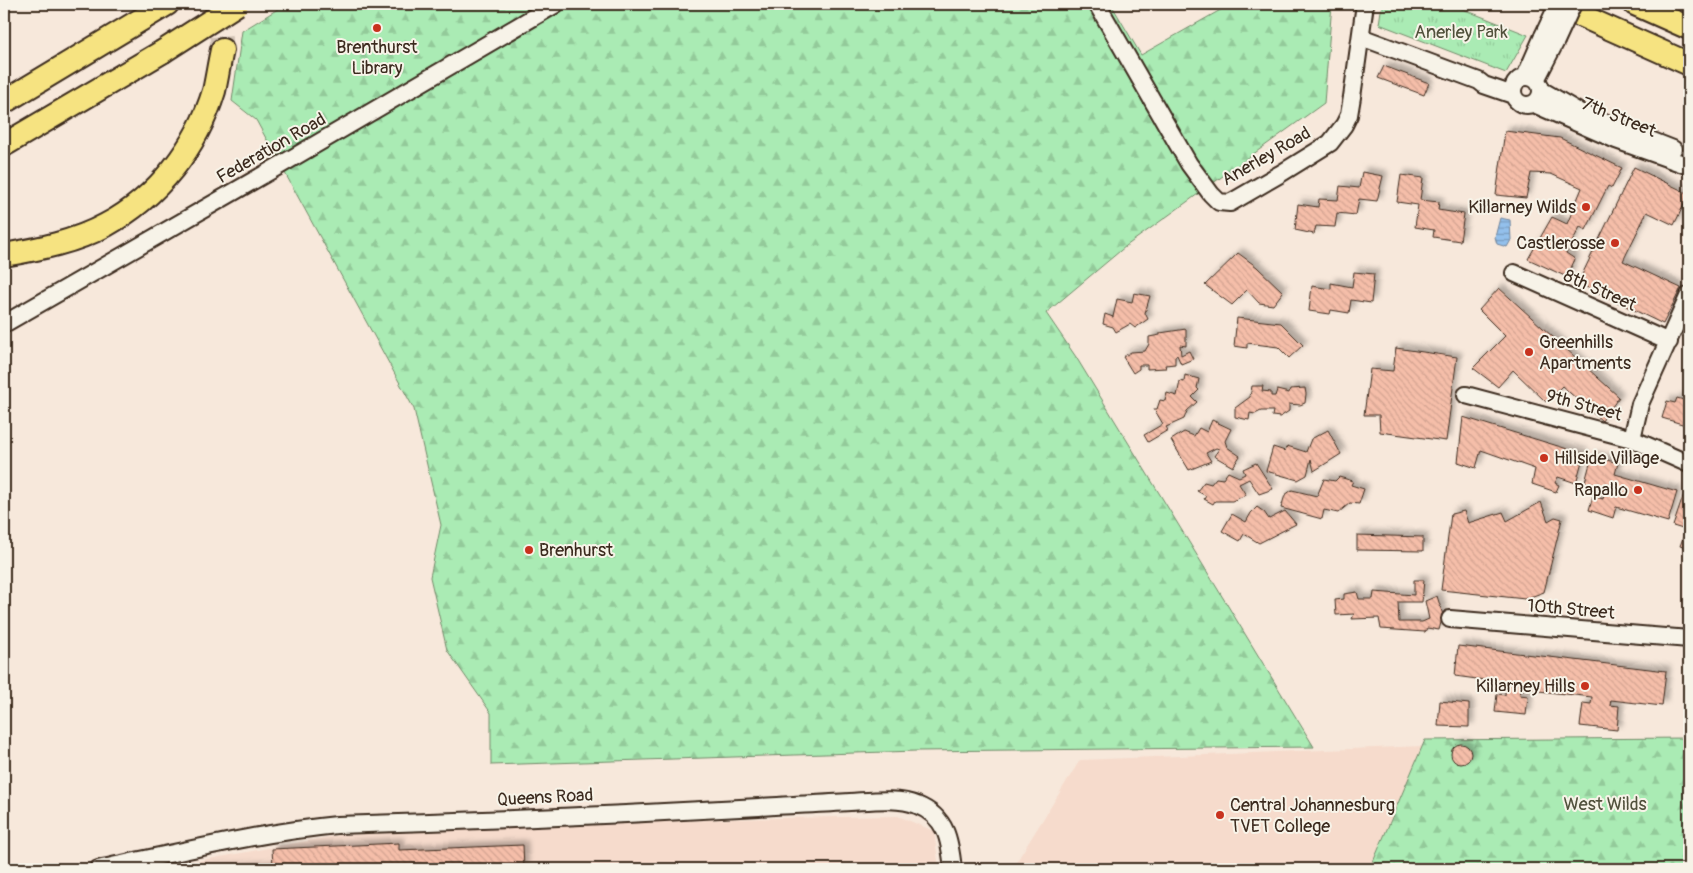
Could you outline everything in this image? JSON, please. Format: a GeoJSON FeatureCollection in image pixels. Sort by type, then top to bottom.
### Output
{"type":"FeatureCollection","features":[{"type":"Feature","properties":{"kind":"highway"},"geometry":{"type":"LineString","coordinates":[[4,102],[168,4]]}},
{"type":"Feature","properties":{"kind":"highway"},"geometry":{"type":"LineString","coordinates":[[4,145],[162,52],[237,4]]}},
{"type":"Feature","properties":{"kind":"highway"},"geometry":{"type":"LineString","coordinates":[[1557,4],[1689,64]]}},
{"type":"Feature","properties":{"kind":"highway"},"geometry":{"type":"LineString","coordinates":[[1635,4],[1689,28]]}},
{"type":"Feature","properties":{"kind":"highway"},"geometry":{"type":"LineString","coordinates":[[4,255],[59,244],[84,235],[106,225],[136,206],[170,174],[193,141],[214,90],[222,50]]}},
{"type":"Feature","properties":{"kind":"street","name":"Federation Road"},"geometry":{"type":"LineString","coordinates":[[4,324],[556,4]]}},
{"type":"Feature","properties":{"kind":"street","name":"Anerley Road"},"geometry":{"type":"LineString","coordinates":[[1097,4],[1189,164],[1210,194],[1219,202],[1224,203],[1230,202],[1280,174],[1330,142],[1338,134],[1349,115],[1365,4]]}},
{"type":"Feature","properties":{"kind":"street"},"geometry":{"type":"LineString","coordinates":[[1550,39],[1557,4]]}},
{"type":"Feature","properties":{"kind":"street"},"geometry":{"type":"LineString","coordinates":[[1527,88],[1550,39],[1573,4]]}},
{"type":"Feature","properties":{"kind":"street","name":"7th Street"},"geometry":{"type":"LineString","coordinates":[[1361,37],[1479,81],[1487,78],[1527,88],[1579,112],[1618,134],[1689,166]]}},
{"type":"Feature","properties":{"kind":"street","name":"7th Street"},"geometry":{"type":"LineString","coordinates":[[1618,134],[1689,156]]}},
{"type":"Feature","properties":{"kind":"street","name":"8th Street"},"geometry":{"type":"LineString","coordinates":[[1514,274],[1669,342]]}},
{"type":"Feature","properties":{"kind":"street"},"geometry":{"type":"LineString","coordinates":[[1632,439],[1640,404],[1689,295]]}},
{"type":"Feature","properties":{"kind":"street","name":"9th Street"},"geometry":{"type":"LineString","coordinates":[[1466,395],[1632,439],[1689,464]]}},
{"type":"Feature","properties":{"kind":"street","name":"10th Street"},"geometry":{"type":"LineString","coordinates":[[1450,620],[1689,639]]}},
{"type":"Feature","properties":{"kind":"street","name":"Queens Road"},"geometry":{"type":"LineString","coordinates":[[98,869],[263,835],[337,825],[693,811],[877,801],[914,803],[938,818],[948,836],[953,869]]}},
{"type":"Feature","properties":{"kind":"shaded area","name":"Central Johannesburg TVET College"},"geometry":{"type":"Polygon","coordinates":[[[1423,746],[1370,869],[1012,869],[1080,760],[1423,746]]]}},
{"type":"Feature","properties":{"kind":"shaded area"},"geometry":{"type":"Polygon","coordinates":[[[898,816],[934,831],[939,869],[154,869],[340,835],[733,819],[898,816]]]}},
{"type":"Feature","properties":{"kind":"green space"},"geometry":{"type":"Polygon","coordinates":[[[286,4],[1111,4],[1141,55],[1231,4],[1332,4],[1324,103],[1126,246],[1046,313],[1076,357],[1314,747],[916,751],[491,765],[491,713],[447,650],[430,577],[441,525],[414,409],[256,120],[232,101],[242,31],[286,4]]]}},
{"type":"Feature","properties":{"kind":"green space","name":"Anerley Park"},"geometry":{"type":"Polygon","coordinates":[[[1382,4],[1450,4],[1528,35],[1506,73],[1379,24],[1382,4]]]}},
{"type":"Feature","properties":{"kind":"green space","name":"West Wilds"},"geometry":{"type":"Polygon","coordinates":[[[1689,738],[1689,869],[1370,869],[1425,740],[1689,738]]]}},
{"type":"Feature","properties":{"kind":"water"},"geometry":{"type":"Polygon","coordinates":[[[1500,218],[1510,220],[1511,240],[1507,247],[1497,244],[1495,237],[1500,218]]]}},
{"type":"Feature","properties":{"kind":"building"},"geometry":{"type":"Polygon","coordinates":[[[1384,66],[1429,83],[1424,95],[1378,78],[1384,66]]]}},
{"type":"Feature","properties":{"kind":"building","name":"Killarney Wilds"},"geometry":{"type":"Polygon","coordinates":[[[1505,131],[1560,138],[1622,168],[1612,188],[1608,186],[1586,230],[1580,227],[1566,253],[1575,259],[1567,277],[1528,259],[1552,217],[1567,224],[1582,188],[1551,174],[1531,173],[1526,198],[1496,195],[1505,131]]]}},
{"type":"Feature","properties":{"kind":"building","name":"Castlerosse"},"geometry":{"type":"Polygon","coordinates":[[[1634,167],[1689,194],[1674,225],[1647,212],[1623,261],[1681,288],[1663,324],[1578,283],[1634,167]]]}},
{"type":"Feature","properties":{"kind":"building"},"geometry":{"type":"Polygon","coordinates":[[[1362,172],[1383,176],[1377,201],[1359,199],[1356,215],[1337,213],[1335,227],[1316,226],[1314,234],[1295,230],[1298,204],[1318,207],[1319,199],[1338,200],[1340,186],[1359,188],[1362,172]]]}},
{"type":"Feature","properties":{"kind":"building"},"geometry":{"type":"Polygon","coordinates":[[[1401,175],[1423,178],[1420,200],[1439,202],[1438,210],[1464,214],[1460,241],[1433,237],[1434,230],[1415,227],[1418,205],[1397,202],[1401,175]]]}},
{"type":"Feature","properties":{"kind":"building"},"geometry":{"type":"Polygon","coordinates":[[[1238,253],[1257,267],[1283,292],[1273,305],[1259,303],[1247,290],[1232,305],[1205,285],[1238,253]]]}},
{"type":"Feature","properties":{"kind":"building"},"geometry":{"type":"Polygon","coordinates":[[[1354,272],[1374,274],[1371,303],[1351,300],[1349,313],[1331,310],[1330,314],[1309,311],[1312,286],[1331,289],[1331,283],[1352,287],[1354,272]]]}},
{"type":"Feature","properties":{"kind":"building","name":"Greenhills Apartments"},"geometry":{"type":"Polygon","coordinates":[[[1499,288],[1619,397],[1602,421],[1562,386],[1546,402],[1513,370],[1498,387],[1473,368],[1505,336],[1479,310],[1499,288]]]}},
{"type":"Feature","properties":{"kind":"building"},"geometry":{"type":"Polygon","coordinates":[[[1134,293],[1150,296],[1145,313],[1148,319],[1135,328],[1130,324],[1116,332],[1113,327],[1103,324],[1105,314],[1113,317],[1117,299],[1132,302],[1134,293]]]}},
{"type":"Feature","properties":{"kind":"building"},"geometry":{"type":"Polygon","coordinates":[[[1237,318],[1281,323],[1303,345],[1289,358],[1278,347],[1247,343],[1247,348],[1234,346],[1237,318]]]}},
{"type":"Feature","properties":{"kind":"building"},"geometry":{"type":"Polygon","coordinates":[[[1186,329],[1186,346],[1180,345],[1181,355],[1189,351],[1193,359],[1181,364],[1177,355],[1175,356],[1175,364],[1165,365],[1166,368],[1147,369],[1147,365],[1139,365],[1139,369],[1133,373],[1123,357],[1131,352],[1145,351],[1149,344],[1149,337],[1160,335],[1160,333],[1186,329]]]}},
{"type":"Feature","properties":{"kind":"building"},"geometry":{"type":"Polygon","coordinates":[[[1396,348],[1457,357],[1446,441],[1380,432],[1379,415],[1364,415],[1370,369],[1393,371],[1396,348]]]}},
{"type":"Feature","properties":{"kind":"building"},"geometry":{"type":"Polygon","coordinates":[[[1185,375],[1199,379],[1197,388],[1199,390],[1192,397],[1197,402],[1187,411],[1184,419],[1166,427],[1168,430],[1148,442],[1144,435],[1163,424],[1154,409],[1157,409],[1160,400],[1165,401],[1167,393],[1177,396],[1180,381],[1184,382],[1185,375]]]}},
{"type":"Feature","properties":{"kind":"building"},"geometry":{"type":"Polygon","coordinates":[[[1252,386],[1263,386],[1262,391],[1271,392],[1271,396],[1275,396],[1277,390],[1289,393],[1290,389],[1305,388],[1305,403],[1300,405],[1289,404],[1289,411],[1280,417],[1272,416],[1273,411],[1261,411],[1255,414],[1250,413],[1249,420],[1235,417],[1235,408],[1250,397],[1252,386]]]}},
{"type":"Feature","properties":{"kind":"building"},"geometry":{"type":"Polygon","coordinates":[[[1685,397],[1689,402],[1689,426],[1662,418],[1667,401],[1675,403],[1677,398],[1684,400],[1685,397]]]}},
{"type":"Feature","properties":{"kind":"building","name":"Hillside Village"},"geometry":{"type":"Polygon","coordinates":[[[1463,417],[1584,454],[1576,483],[1558,477],[1555,483],[1559,485],[1556,492],[1532,484],[1535,469],[1481,450],[1476,468],[1458,462],[1463,417]]]}},
{"type":"Feature","properties":{"kind":"building"},"geometry":{"type":"Polygon","coordinates":[[[1212,420],[1231,429],[1225,441],[1227,447],[1240,456],[1233,467],[1214,456],[1219,449],[1216,448],[1206,453],[1211,461],[1189,470],[1171,440],[1184,432],[1194,436],[1199,428],[1207,432],[1212,420]]]}},
{"type":"Feature","properties":{"kind":"building"},"geometry":{"type":"Polygon","coordinates":[[[1328,430],[1341,454],[1314,471],[1311,459],[1307,475],[1298,480],[1266,471],[1273,447],[1285,451],[1287,446],[1306,452],[1311,439],[1328,430]]]}},
{"type":"Feature","properties":{"kind":"building","name":"Rapallo"},"geometry":{"type":"Polygon","coordinates":[[[1592,456],[1618,463],[1615,474],[1677,492],[1668,522],[1616,507],[1613,518],[1589,510],[1593,496],[1603,499],[1606,488],[1585,482],[1592,456]]]}},
{"type":"Feature","properties":{"kind":"building"},"geometry":{"type":"Polygon","coordinates":[[[1256,463],[1273,489],[1259,494],[1249,479],[1239,484],[1246,495],[1232,501],[1215,501],[1213,504],[1204,499],[1206,496],[1197,491],[1204,482],[1211,484],[1216,478],[1223,479],[1228,472],[1239,477],[1245,474],[1243,469],[1256,463]]]}},
{"type":"Feature","properties":{"kind":"building"},"geometry":{"type":"Polygon","coordinates":[[[1339,477],[1353,481],[1351,485],[1364,489],[1359,504],[1350,503],[1338,513],[1324,510],[1322,519],[1281,508],[1285,495],[1292,490],[1317,496],[1324,479],[1335,481],[1339,477]]]}},
{"type":"Feature","properties":{"kind":"building"},"geometry":{"type":"Polygon","coordinates":[[[1684,494],[1689,496],[1689,549],[1680,546],[1686,530],[1673,526],[1684,494]]]}},
{"type":"Feature","properties":{"kind":"building"},"geometry":{"type":"Polygon","coordinates":[[[1541,502],[1548,521],[1555,517],[1562,519],[1544,592],[1525,599],[1441,590],[1451,514],[1464,511],[1468,523],[1503,512],[1507,521],[1541,502]]]}},
{"type":"Feature","properties":{"kind":"building"},"geometry":{"type":"Polygon","coordinates":[[[1257,507],[1269,519],[1285,511],[1296,524],[1259,543],[1244,534],[1240,541],[1222,531],[1232,514],[1246,522],[1257,507]]]}},
{"type":"Feature","properties":{"kind":"building"},"geometry":{"type":"Polygon","coordinates":[[[1357,535],[1423,537],[1423,551],[1357,550],[1357,535]]]}},
{"type":"Feature","properties":{"kind":"building"},"geometry":{"type":"Polygon","coordinates":[[[1414,580],[1424,580],[1422,602],[1398,602],[1399,622],[1422,622],[1429,619],[1425,601],[1437,596],[1443,615],[1439,630],[1427,628],[1425,632],[1381,629],[1379,618],[1352,619],[1354,614],[1336,615],[1335,600],[1344,599],[1344,594],[1357,592],[1359,599],[1373,599],[1374,592],[1414,595],[1414,580]]]}},
{"type":"Feature","properties":{"kind":"building","name":"Killarney Hills"},"geometry":{"type":"Polygon","coordinates":[[[1458,646],[1666,671],[1662,706],[1611,700],[1610,705],[1619,706],[1617,730],[1580,726],[1583,703],[1591,704],[1592,697],[1521,689],[1520,695],[1528,696],[1526,715],[1495,712],[1497,694],[1505,695],[1506,683],[1455,676],[1458,646]]]}},
{"type":"Feature","properties":{"kind":"building"},"geometry":{"type":"Polygon","coordinates":[[[1440,701],[1469,704],[1469,727],[1438,726],[1440,701]]]}},
{"type":"Feature","properties":{"kind":"building"},"geometry":{"type":"Polygon","coordinates":[[[1461,744],[1468,747],[1471,754],[1468,761],[1461,764],[1454,761],[1451,754],[1454,747],[1461,744]]]}},
{"type":"Feature","properties":{"kind":"building"},"geometry":{"type":"Polygon","coordinates":[[[399,843],[399,850],[523,845],[524,869],[198,869],[273,866],[272,849],[399,843]]]}},
{"type":"Feature","properties":{"kind":"tunnel"},"geometry":{"type":"LineString","coordinates":[[214,4],[219,20],[222,50]]}},
{"type":"Feature","properties":{"kind":"place","name":"Brenthurst Library"},"geometry":{"type":"Point","coordinates":[377,28]}},
{"type":"Feature","properties":{"kind":"place","name":"Killarney Wilds"},"geometry":{"type":"Point","coordinates":[1586,207]}},
{"type":"Feature","properties":{"kind":"place","name":"Castlerosse"},"geometry":{"type":"Point","coordinates":[1615,243]}},
{"type":"Feature","properties":{"kind":"place","name":"Greenhills Apartments"},"geometry":{"type":"Point","coordinates":[1529,352]}},
{"type":"Feature","properties":{"kind":"place","name":"Hillside Village"},"geometry":{"type":"Point","coordinates":[1544,458]}},
{"type":"Feature","properties":{"kind":"place","name":"Rapallo"},"geometry":{"type":"Point","coordinates":[1638,490]}},
{"type":"Feature","properties":{"kind":"place","name":"Brenhurst"},"geometry":{"type":"Point","coordinates":[529,550]}},
{"type":"Feature","properties":{"kind":"place","name":"Killarney Hills"},"geometry":{"type":"Point","coordinates":[1585,686]}},
{"type":"Feature","properties":{"kind":"place","name":"Central Johannesburg TVET College"},"geometry":{"type":"Point","coordinates":[1220,815]}}]}
